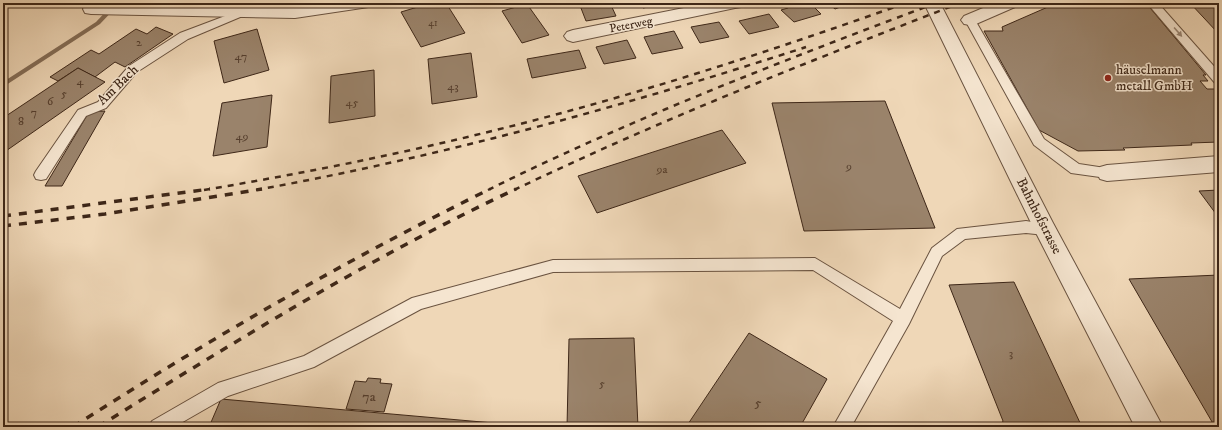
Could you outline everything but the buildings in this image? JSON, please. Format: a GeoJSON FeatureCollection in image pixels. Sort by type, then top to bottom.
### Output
{"type":"FeatureCollection","features":[{"type":"Feature","properties":{"kind":"street","name":"Am Bach"},"geometry":{"type":"LineString","coordinates":[[96,9],[295,13],[318,5],[362,3]]}},
{"type":"Feature","properties":{"kind":"street","name":"Peterweg"},"geometry":{"type":"LineString","coordinates":[[573,36],[735,3]]}},
{"type":"Feature","properties":{"kind":"street","name":"Bahnhofstrasse"},"geometry":{"type":"LineString","coordinates":[[932,3],[1045,229],[1150,427]]}},
{"type":"Feature","properties":{"kind":"street"},"geometry":{"type":"LineString","coordinates":[[970,20],[1009,3]]}},
{"type":"Feature","properties":{"kind":"street"},"geometry":{"type":"LineString","coordinates":[[1107,173],[1219,164]]}},
{"type":"Feature","properties":{"kind":"lane"},"geometry":{"type":"LineString","coordinates":[[1152,3],[1219,80]]}},
{"type":"Feature","properties":{"kind":"lane","name":"Am Bach"},"geometry":{"type":"LineString","coordinates":[[41,175],[82,113],[102,105],[133,69],[184,36],[241,13]]}},
{"type":"Feature","properties":{"kind":"lane"},"geometry":{"type":"LineString","coordinates":[[970,20],[1039,142],[1076,169],[1107,173]]}},
{"type":"Feature","properties":{"kind":"lane"},"geometry":{"type":"LineString","coordinates":[[842,427],[903,319],[937,252],[962,233],[1026,226],[1045,229]]}},
{"type":"Feature","properties":{"kind":"lane"},"geometry":{"type":"LineString","coordinates":[[158,427],[224,389],[308,362],[417,303],[553,266],[815,264],[903,319]]}},
{"type":"Feature","properties":{"kind":"waterway"},"geometry":{"type":"LineString","coordinates":[[3,85],[98,23],[117,3]]}},
{"type":"Feature","properties":{"kind":"railway"},"geometry":{"type":"LineString","coordinates":[[209,189],[317,170],[392,154],[555,115],[656,86],[807,38],[906,3]]}},
{"type":"Feature","properties":{"kind":"railway"},"geometry":{"type":"LineString","coordinates":[[488,190],[598,138],[654,114],[766,68],[936,3]]}},
{"type":"Feature","properties":{"kind":"railway"},"geometry":{"type":"LineString","coordinates":[[514,190],[680,115],[791,69],[960,3]]}},
{"type":"Feature","properties":{"kind":"railway"},"geometry":{"type":"LineString","coordinates":[[258,190],[395,162],[533,128],[738,69],[806,47]]}},
{"type":"Feature","properties":{"kind":"railway"},"geometry":{"type":"LineString","coordinates":[[3,216],[209,189]]}},
{"type":"Feature","properties":{"kind":"railway"},"geometry":{"type":"LineString","coordinates":[[204,190],[209,189]]}},
{"type":"Feature","properties":{"kind":"railway"},"geometry":{"type":"LineString","coordinates":[[258,190],[262,189]]}},
{"type":"Feature","properties":{"kind":"railway"},"geometry":{"type":"LineString","coordinates":[[98,427],[252,332],[356,272],[462,215],[516,189]]}},
{"type":"Feature","properties":{"kind":"railway"},"geometry":{"type":"LineString","coordinates":[[3,226],[105,214],[258,190]]}},
{"type":"Feature","properties":{"kind":"railway"},"geometry":{"type":"LineString","coordinates":[[73,427],[175,363],[278,302],[383,244],[488,190]]}},
{"type":"Feature","properties":{"kind":"place","name":"häuselmann metall GmbH"},"geometry":{"type":"Point","coordinates":[1108,78]}}]}
